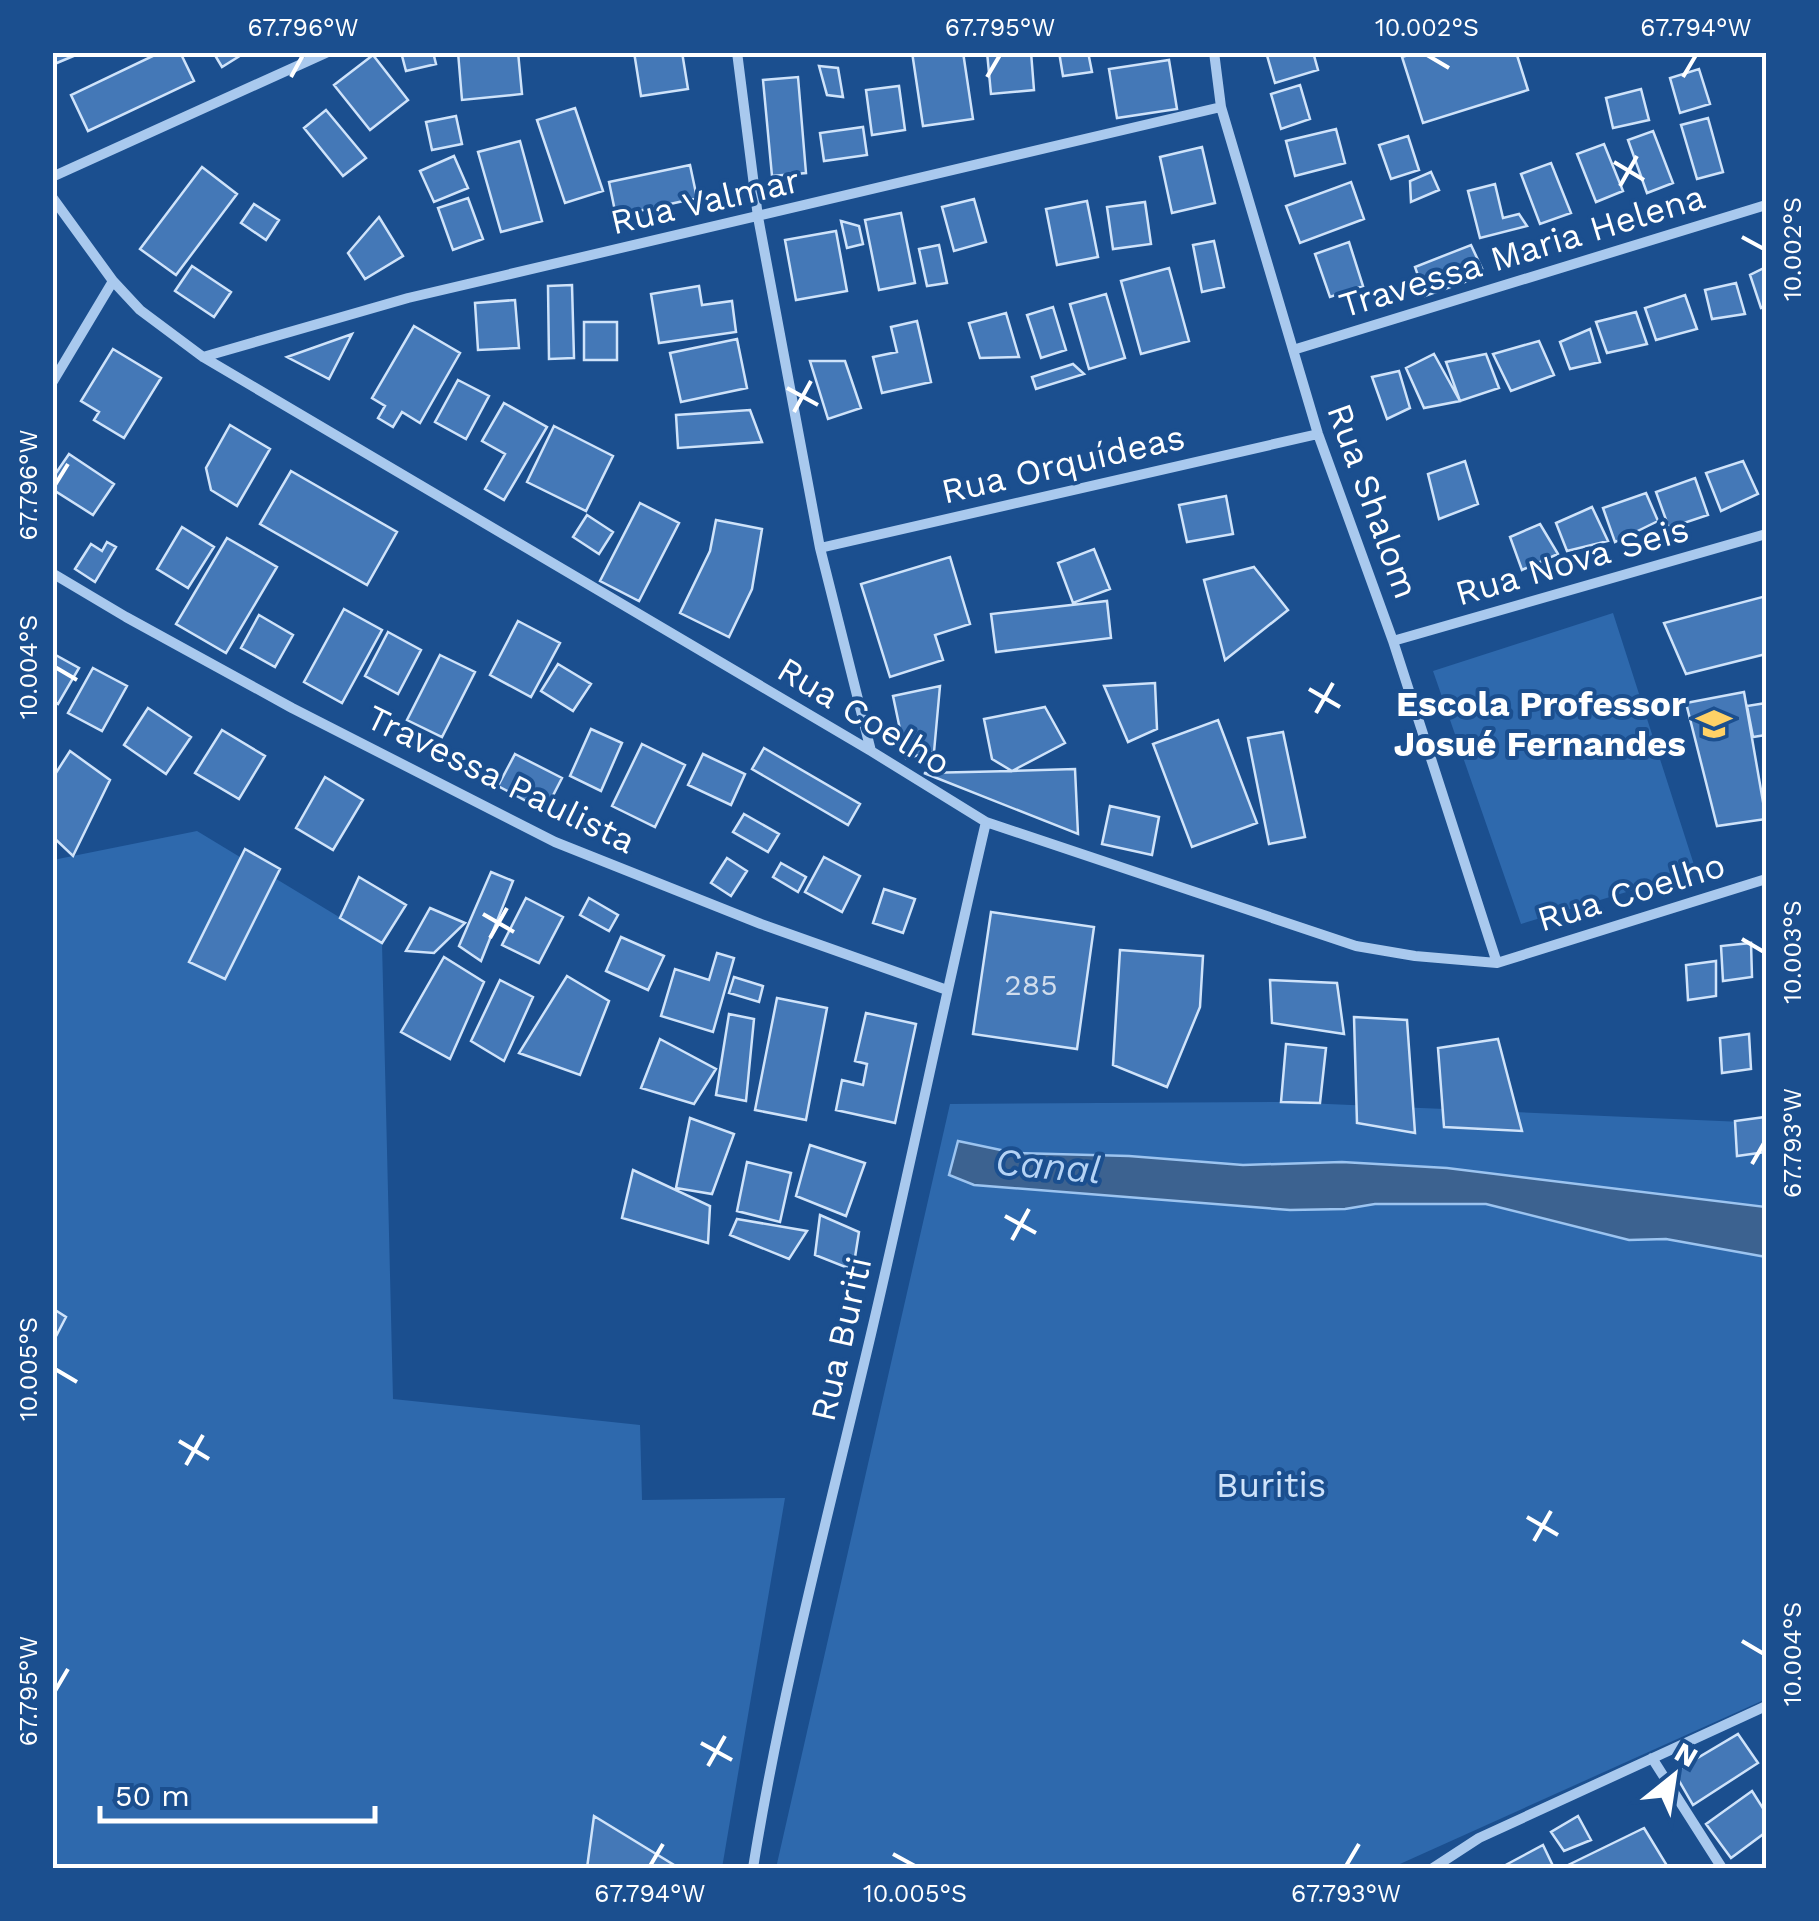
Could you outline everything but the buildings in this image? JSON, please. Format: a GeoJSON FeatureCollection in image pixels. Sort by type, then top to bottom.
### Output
{"type":"FeatureCollection","features":[{"type":"Feature","properties":{"kind":"street"},"geometry":{"type":"LineString","coordinates":[[52,177],[328,52]]}},
{"type":"Feature","properties":{"kind":"street"},"geometry":{"type":"LineString","coordinates":[[737,52],[758,218],[820,548],[871,750]]}},
{"type":"Feature","properties":{"kind":"street","name":"Rua Shalom"},"geometry":{"type":"LineString","coordinates":[[1214,52],[1221,107],[1318,434],[1393,640],[1498,963]]}},
{"type":"Feature","properties":{"kind":"street","name":"Rua Valmar"},"geometry":{"type":"LineString","coordinates":[[203,358],[408,298],[1221,107]]}},
{"type":"Feature","properties":{"kind":"street","name":"Rua Coelho"},"geometry":{"type":"LineString","coordinates":[[52,197],[113,282],[140,310],[203,358],[871,750],[986,822],[1356,946],[1498,963],[1766,879]]}},
{"type":"Feature","properties":{"kind":"street","name":"Travessa Maria Helena"},"geometry":{"type":"LineString","coordinates":[[1293,350],[1766,204]]}},
{"type":"Feature","properties":{"kind":"street"},"geometry":{"type":"LineString","coordinates":[[52,383],[113,282]]}},
{"type":"Feature","properties":{"kind":"street","name":"Rua Orquídeas"},"geometry":{"type":"LineString","coordinates":[[820,548],[1318,434]]}},
{"type":"Feature","properties":{"kind":"street","name":"Rua Nova Seis"},"geometry":{"type":"LineString","coordinates":[[1393,640],[1766,534]]}},
{"type":"Feature","properties":{"kind":"street","name":"Travessa Paulista"},"geometry":{"type":"LineString","coordinates":[[52,573],[292,708],[556,842],[761,924],[947,990]]}},
{"type":"Feature","properties":{"kind":"street","name":"Rua Buriti"},"geometry":{"type":"LineString","coordinates":[[753,1868],[770,1760],[916,1145],[986,822]]}},
{"type":"Feature","properties":{"kind":"street"},"geometry":{"type":"LineString","coordinates":[[1433,1868],[1479,1838],[1766,1706]]}},
{"type":"Feature","properties":{"kind":"street"},"geometry":{"type":"LineString","coordinates":[[1652,1758],[1722,1868]]}},
{"type":"Feature","properties":{"kind":"green space"},"geometry":{"type":"Polygon","coordinates":[[[1613,613],[1696,871],[1521,924],[1433,671],[1613,613]]]}},
{"type":"Feature","properties":{"kind":"green space"},"geometry":{"type":"Polygon","coordinates":[[[197,831],[382,943],[393,1399],[640,1425],[642,1500],[785,1498],[722,1868],[53,1868],[53,860],[197,831]]]}},
{"type":"Feature","properties":{"kind":"green space","name":"Buritis"},"geometry":{"type":"Polygon","coordinates":[[[1281,1102],[1766,1123],[1766,1699],[1391,1868],[776,1868],[950,1104],[1281,1102]]]}},
{"type":"Feature","properties":{"kind":"water","name":"Canal"},"geometry":{"type":"Polygon","coordinates":[[[958,1141],[1015,1153],[1243,1165],[1342,1162],[1447,1168],[1766,1207],[1766,1257],[1666,1239],[1629,1240],[1486,1204],[1375,1204],[1290,1210],[974,1185],[949,1175],[958,1141]]]}},
{"type":"Feature","properties":{"kind":"place","name":"Escola Professor Josué Fernandes"},"geometry":{"type":"Point","coordinates":[1714,724]}}]}
